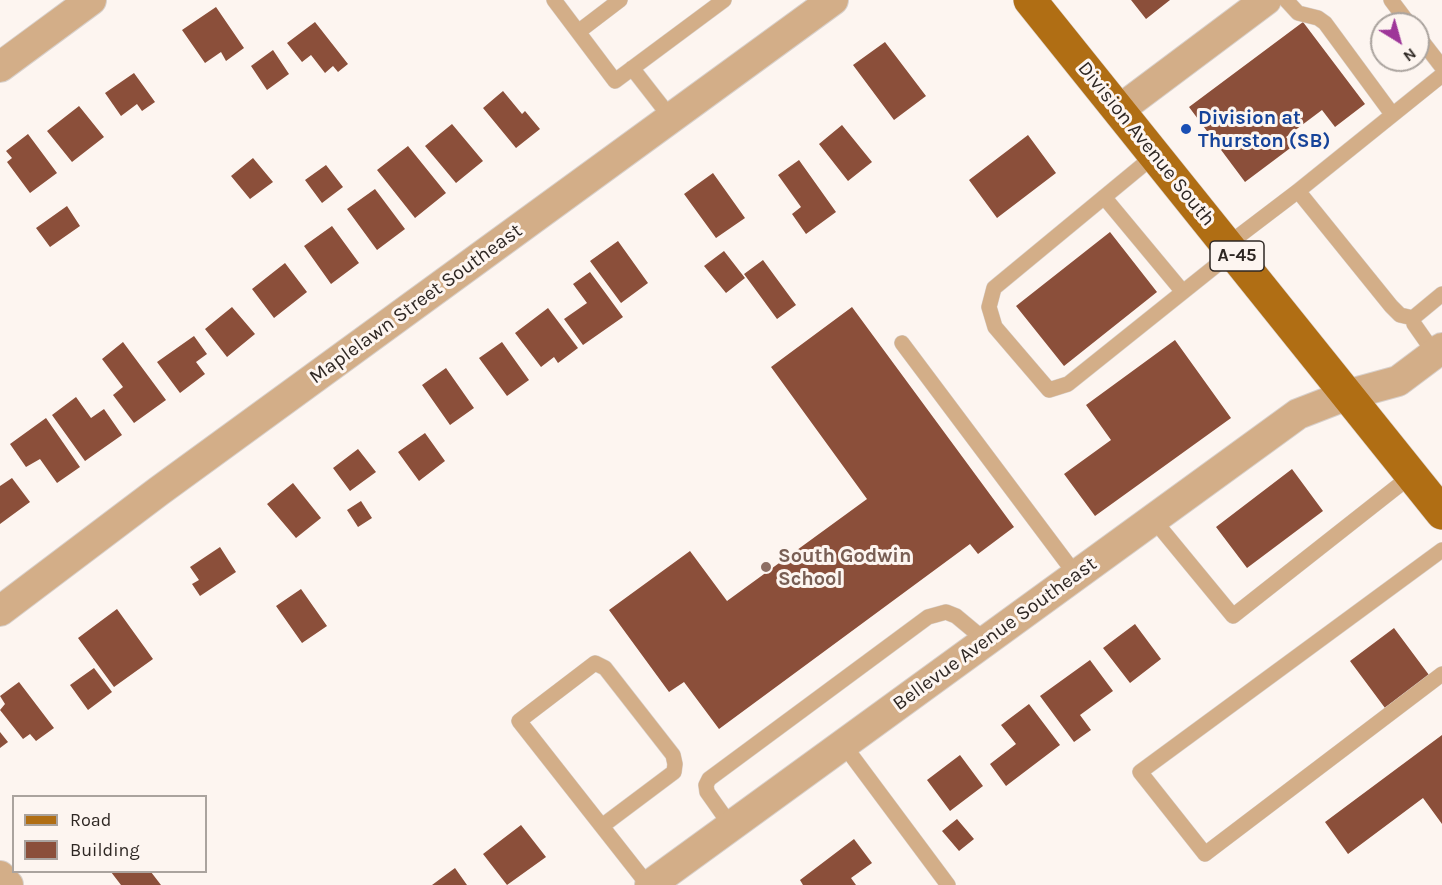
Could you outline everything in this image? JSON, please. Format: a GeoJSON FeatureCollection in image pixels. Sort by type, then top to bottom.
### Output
{"type":"FeatureCollection","features":[{"type":"Feature","properties":{"kind":"main road","name":"Division Avenue South"},"geometry":{"type":"LineString","coordinates":[[1030,0],[1442,513]]}},
{"type":"Feature","properties":{"kind":"street"},"geometry":{"type":"LineString","coordinates":[[0,67],[91,0]]}},
{"type":"Feature","properties":{"kind":"street","name":"Maplelawn Street Southeast"},"geometry":{"type":"LineString","coordinates":[[0,611],[834,0]]}},
{"type":"Feature","properties":{"kind":"street"},"geometry":{"type":"LineString","coordinates":[[1119,110],[1266,0]]}},
{"type":"Feature","properties":{"kind":"street","name":"Bellevue Avenue Southeast"},"geometry":{"type":"LineString","coordinates":[[649,885],[1299,414],[1347,395],[1398,381],[1438,351]]}},
{"type":"Feature","properties":{"kind":"street"},"geometry":{"type":"LineString","coordinates":[[0,876],[8,885]]}},
{"type":"Feature","properties":{"kind":"lane"},"geometry":{"type":"LineString","coordinates":[[554,0],[615,81],[724,0]]}},
{"type":"Feature","properties":{"kind":"lane"},"geometry":{"type":"LineString","coordinates":[[578,32],[620,0]]}},
{"type":"Feature","properties":{"kind":"lane"},"geometry":{"type":"LineString","coordinates":[[1286,0],[1298,14],[1318,18],[1325,24],[1392,114]]}},
{"type":"Feature","properties":{"kind":"lane"},"geometry":{"type":"LineString","coordinates":[[1390,0],[1400,12]]}},
{"type":"Feature","properties":{"kind":"lane"},"geometry":{"type":"LineString","coordinates":[[1430,52],[1442,67]]}},
{"type":"Feature","properties":{"kind":"lane"},"geometry":{"type":"LineString","coordinates":[[632,68],[671,118]]}},
{"type":"Feature","properties":{"kind":"lane"},"geometry":{"type":"LineString","coordinates":[[1155,155],[994,288],[989,308],[995,327],[1049,390],[1068,384],[1183,292],[1230,248],[1298,191],[1442,75]]}},
{"type":"Feature","properties":{"kind":"lane"},"geometry":{"type":"LineString","coordinates":[[1298,191],[1391,306],[1400,315],[1413,318]]}},
{"type":"Feature","properties":{"kind":"lane"},"geometry":{"type":"LineString","coordinates":[[1104,197],[1183,292]]}},
{"type":"Feature","properties":{"kind":"lane"},"geometry":{"type":"LineString","coordinates":[[1413,318],[1442,294]]}},
{"type":"Feature","properties":{"kind":"lane"},"geometry":{"type":"LineString","coordinates":[[1413,318],[1414,324],[1438,351]]}},
{"type":"Feature","properties":{"kind":"lane"},"geometry":{"type":"LineString","coordinates":[[902,343],[1076,575]]}},
{"type":"Feature","properties":{"kind":"lane"},"geometry":{"type":"LineString","coordinates":[[1153,519],[1233,616],[1412,475]]}},
{"type":"Feature","properties":{"kind":"lane"},"geometry":{"type":"LineString","coordinates":[[1442,549],[1140,772],[1205,854],[1442,674]]}},
{"type":"Feature","properties":{"kind":"lane"},"geometry":{"type":"LineString","coordinates":[[731,826],[707,792],[706,785],[710,779],[928,617],[946,612],[956,616],[986,640]]}},
{"type":"Feature","properties":{"kind":"lane"},"geometry":{"type":"LineString","coordinates":[[602,826],[674,772],[675,764],[673,755],[605,668],[595,663],[519,721],[602,826],[649,885]]}},
{"type":"Feature","properties":{"kind":"lane"},"geometry":{"type":"LineString","coordinates":[[843,744],[948,885]]}},
{"type":"Feature","properties":{"kind":"building"},"geometry":{"type":"Polygon","coordinates":[[[1131,0],[1170,0],[1146,19],[1131,0]]]}},
{"type":"Feature","properties":{"kind":"building"},"geometry":{"type":"Polygon","coordinates":[[[216,7],[244,48],[226,61],[221,52],[205,63],[182,30],[216,7]]]}},
{"type":"Feature","properties":{"kind":"building"},"geometry":{"type":"Polygon","coordinates":[[[315,22],[348,64],[338,72],[333,66],[325,73],[311,55],[302,62],[287,43],[315,22]]]}},
{"type":"Feature","properties":{"kind":"building"},"geometry":{"type":"Polygon","coordinates":[[[1303,22],[1365,104],[1335,127],[1322,110],[1286,137],[1293,146],[1245,182],[1189,107],[1303,22]]]}},
{"type":"Feature","properties":{"kind":"building"},"geometry":{"type":"Polygon","coordinates":[[[885,42],[926,96],[894,120],[853,65],[885,42]]]}},
{"type":"Feature","properties":{"kind":"building"},"geometry":{"type":"Polygon","coordinates":[[[273,50],[289,74],[267,90],[251,66],[273,50]]]}},
{"type":"Feature","properties":{"kind":"building"},"geometry":{"type":"Polygon","coordinates":[[[134,73],[155,102],[142,111],[137,104],[121,116],[105,93],[134,73]]]}},
{"type":"Feature","properties":{"kind":"building"},"geometry":{"type":"Polygon","coordinates":[[[503,91],[522,114],[525,111],[540,129],[516,148],[483,108],[503,91]]]}},
{"type":"Feature","properties":{"kind":"building"},"geometry":{"type":"Polygon","coordinates":[[[79,106],[104,137],[72,162],[47,131],[79,106]]]}},
{"type":"Feature","properties":{"kind":"building"},"geometry":{"type":"Polygon","coordinates":[[[452,124],[483,161],[456,183],[425,146],[452,124]]]}},
{"type":"Feature","properties":{"kind":"building"},"geometry":{"type":"Polygon","coordinates":[[[842,125],[872,162],[848,181],[819,144],[842,125]]]}},
{"type":"Feature","properties":{"kind":"building"},"geometry":{"type":"Polygon","coordinates":[[[28,134],[57,173],[30,193],[7,162],[12,158],[6,151],[28,134]]]}},
{"type":"Feature","properties":{"kind":"building"},"geometry":{"type":"Polygon","coordinates":[[[1028,135],[1056,173],[997,218],[969,180],[1028,135]]]}},
{"type":"Feature","properties":{"kind":"building"},"geometry":{"type":"Polygon","coordinates":[[[408,146],[446,193],[415,218],[377,170],[408,146]]]}},
{"type":"Feature","properties":{"kind":"building"},"geometry":{"type":"Polygon","coordinates":[[[253,158],[273,182],[250,199],[231,176],[253,158]]]}},
{"type":"Feature","properties":{"kind":"building"},"geometry":{"type":"Polygon","coordinates":[[[799,160],[836,212],[806,234],[792,214],[801,207],[778,175],[799,160]]]}},
{"type":"Feature","properties":{"kind":"building"},"geometry":{"type":"Polygon","coordinates":[[[326,165],[343,187],[322,203],[305,180],[326,165]]]}},
{"type":"Feature","properties":{"kind":"building"},"geometry":{"type":"Polygon","coordinates":[[[713,173],[745,218],[716,238],[684,194],[713,173]]]}},
{"type":"Feature","properties":{"kind":"building"},"geometry":{"type":"Polygon","coordinates":[[[375,189],[405,229],[377,250],[347,209],[375,189]]]}},
{"type":"Feature","properties":{"kind":"building"},"geometry":{"type":"Polygon","coordinates":[[[67,206],[80,226],[50,247],[36,228],[67,206]]]}},
{"type":"Feature","properties":{"kind":"building"},"geometry":{"type":"Polygon","coordinates":[[[332,226],[359,263],[331,284],[304,246],[332,226]]]}},
{"type":"Feature","properties":{"kind":"building"},"geometry":{"type":"Polygon","coordinates":[[[1110,232],[1157,292],[1064,366],[1016,306],[1110,232]]]}},
{"type":"Feature","properties":{"kind":"building"},"geometry":{"type":"Polygon","coordinates":[[[618,241],[648,283],[621,303],[590,261],[618,241]]]}},
{"type":"Feature","properties":{"kind":"building"},"geometry":{"type":"Polygon","coordinates":[[[724,251],[745,278],[726,293],[704,266],[724,251]]]}},
{"type":"Feature","properties":{"kind":"building"},"geometry":{"type":"Polygon","coordinates":[[[763,260],[796,305],[777,319],[744,274],[763,260]]]}},
{"type":"Feature","properties":{"kind":"building"},"geometry":{"type":"Polygon","coordinates":[[[285,263],[307,292],[274,318],[252,289],[285,263]]]}},
{"type":"Feature","properties":{"kind":"building"},"geometry":{"type":"Polygon","coordinates":[[[590,272],[623,317],[583,345],[564,319],[587,303],[573,284],[590,272]]]}},
{"type":"Feature","properties":{"kind":"building"},"geometry":{"type":"Polygon","coordinates":[[[232,307],[255,334],[227,357],[205,329],[232,307]]]}},
{"type":"Feature","properties":{"kind":"building"},"geometry":{"type":"Polygon","coordinates":[[[852,307],[1014,527],[978,554],[970,544],[719,729],[684,682],[669,692],[609,610],[690,551],[727,601],[867,499],[771,367],[852,307]]]}},
{"type":"Feature","properties":{"kind":"building"},"geometry":{"type":"Polygon","coordinates":[[[548,308],[578,348],[558,363],[554,357],[541,367],[515,333],[548,308]]]}},
{"type":"Feature","properties":{"kind":"building"},"geometry":{"type":"Polygon","coordinates":[[[194,336],[207,354],[196,362],[205,374],[180,393],[157,362],[194,336]]]}},
{"type":"Feature","properties":{"kind":"building"},"geometry":{"type":"Polygon","coordinates":[[[1175,340],[1231,418],[1095,516],[1064,474],[1111,440],[1086,405],[1175,340]]]}},
{"type":"Feature","properties":{"kind":"building"},"geometry":{"type":"Polygon","coordinates":[[[123,342],[166,400],[134,423],[113,395],[123,387],[102,359],[123,342]]]}},
{"type":"Feature","properties":{"kind":"building"},"geometry":{"type":"Polygon","coordinates":[[[502,342],[529,380],[507,396],[479,358],[502,342]]]}},
{"type":"Feature","properties":{"kind":"building"},"geometry":{"type":"Polygon","coordinates":[[[446,368],[474,408],[450,425],[422,385],[446,368]]]}},
{"type":"Feature","properties":{"kind":"building"},"geometry":{"type":"Polygon","coordinates":[[[76,397],[91,418],[104,409],[122,435],[85,461],[52,415],[76,397]]]}},
{"type":"Feature","properties":{"kind":"building"},"geometry":{"type":"Polygon","coordinates":[[[46,418],[80,467],[57,483],[40,459],[26,467],[10,444],[46,418]]]}},
{"type":"Feature","properties":{"kind":"building"},"geometry":{"type":"Polygon","coordinates":[[[425,433],[445,461],[419,481],[398,452],[425,433]]]}},
{"type":"Feature","properties":{"kind":"building"},"geometry":{"type":"Polygon","coordinates":[[[358,449],[376,472],[350,491],[333,468],[358,449]]]}},
{"type":"Feature","properties":{"kind":"building"},"geometry":{"type":"Polygon","coordinates":[[[1292,469],[1323,511],[1247,568],[1216,527],[1292,469]]]}},
{"type":"Feature","properties":{"kind":"building"},"geometry":{"type":"Polygon","coordinates":[[[12,478],[30,502],[0,524],[0,486],[12,478]]]}},
{"type":"Feature","properties":{"kind":"building"},"geometry":{"type":"Polygon","coordinates":[[[293,483],[321,518],[296,538],[267,504],[293,483]]]}},
{"type":"Feature","properties":{"kind":"building"},"geometry":{"type":"Polygon","coordinates":[[[361,501],[372,518],[358,527],[347,510],[361,501]]]}},
{"type":"Feature","properties":{"kind":"building"},"geometry":{"type":"Polygon","coordinates":[[[220,547],[236,572],[200,596],[192,584],[199,580],[190,567],[220,547]]]}},
{"type":"Feature","properties":{"kind":"building"},"geometry":{"type":"Polygon","coordinates":[[[301,589],[327,626],[302,643],[276,606],[301,589]]]}},
{"type":"Feature","properties":{"kind":"building"},"geometry":{"type":"Polygon","coordinates":[[[117,609],[153,659],[114,687],[78,638],[117,609]]]}},
{"type":"Feature","properties":{"kind":"building"},"geometry":{"type":"Polygon","coordinates":[[[1135,624],[1161,659],[1130,683],[1103,648],[1135,624]]]}},
{"type":"Feature","properties":{"kind":"building"},"geometry":{"type":"Polygon","coordinates":[[[1394,628],[1429,675],[1385,708],[1350,661],[1394,628]]]}},
{"type":"Feature","properties":{"kind":"building"},"geometry":{"type":"Polygon","coordinates":[[[1090,660],[1113,691],[1080,715],[1091,730],[1074,742],[1040,696],[1090,660]]]}},
{"type":"Feature","properties":{"kind":"building"},"geometry":{"type":"Polygon","coordinates":[[[94,668],[112,692],[88,710],[70,685],[94,668]]]}},
{"type":"Feature","properties":{"kind":"building"},"geometry":{"type":"Polygon","coordinates":[[[19,682],[54,728],[36,741],[30,734],[23,739],[0,710],[5,704],[0,696],[19,682]]]}},
{"type":"Feature","properties":{"kind":"building"},"geometry":{"type":"Polygon","coordinates":[[[1029,704],[1060,745],[1006,786],[990,764],[1016,744],[1001,725],[1029,704]]]}},
{"type":"Feature","properties":{"kind":"building"},"geometry":{"type":"Polygon","coordinates":[[[0,732],[8,742],[0,748],[0,732]]]}},
{"type":"Feature","properties":{"kind":"building"},"geometry":{"type":"Polygon","coordinates":[[[1442,735],[1442,824],[1423,798],[1348,854],[1325,822],[1442,735]]]}},
{"type":"Feature","properties":{"kind":"building"},"geometry":{"type":"Polygon","coordinates":[[[960,755],[983,786],[950,811],[927,780],[960,755]]]}},
{"type":"Feature","properties":{"kind":"building"},"geometry":{"type":"Polygon","coordinates":[[[957,819],[974,839],[959,851],[942,831],[957,819]]]}},
{"type":"Feature","properties":{"kind":"building"},"geometry":{"type":"Polygon","coordinates":[[[521,825],[546,857],[507,885],[483,854],[521,825]]]}},
{"type":"Feature","properties":{"kind":"building"},"geometry":{"type":"Polygon","coordinates":[[[854,839],[872,863],[851,878],[856,885],[803,885],[800,880],[854,839]]]}},
{"type":"Feature","properties":{"kind":"building"},"geometry":{"type":"Polygon","coordinates":[[[455,868],[467,885],[432,885],[455,868]]]}},
{"type":"Feature","properties":{"kind":"building"},"geometry":{"type":"Polygon","coordinates":[[[112,873],[152,873],[161,885],[121,885],[112,873]]]}},
{"type":"Feature","properties":{"kind":"place","name":"Division at Thurston (SB)"},"geometry":{"type":"Point","coordinates":[1186,129]}},
{"type":"Feature","properties":{"kind":"place","name":"South Godwin School"},"geometry":{"type":"Point","coordinates":[766,567]}}]}
